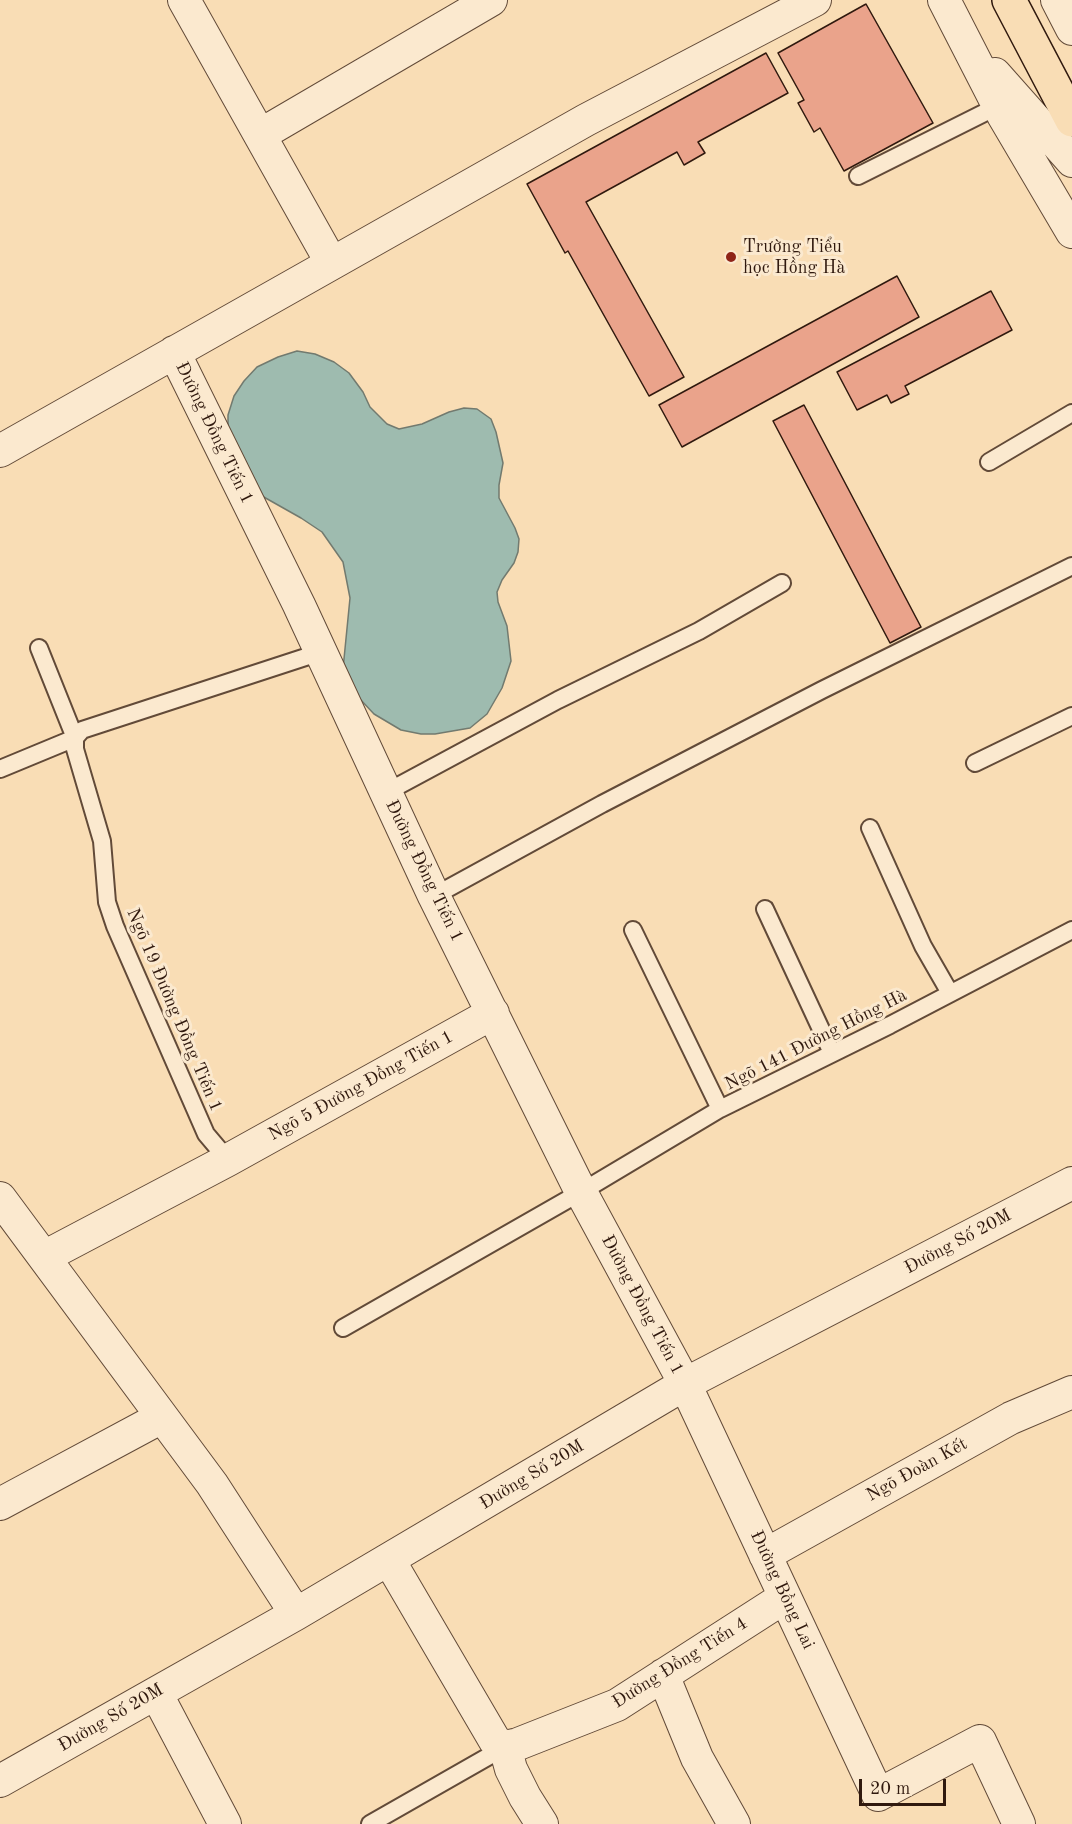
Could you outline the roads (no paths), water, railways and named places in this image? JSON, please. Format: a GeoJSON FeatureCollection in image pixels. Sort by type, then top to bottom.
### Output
{"type":"FeatureCollection","features":[{"type":"Feature","properties":{"kind":"main road"},"geometry":{"type":"LineString","coordinates":[[1009,0],[1072,120]]}},
{"type":"Feature","properties":{"kind":"street"},"geometry":{"type":"LineString","coordinates":[[184,0],[331,262]]}},
{"type":"Feature","properties":{"kind":"street"},"geometry":{"type":"LineString","coordinates":[[260,135],[491,0]]}},
{"type":"Feature","properties":{"kind":"street"},"geometry":{"type":"LineString","coordinates":[[0,451],[586,120],[815,0]]}},
{"type":"Feature","properties":{"kind":"street"},"geometry":{"type":"LineString","coordinates":[[944,0],[998,106],[1072,232]]}},
{"type":"Feature","properties":{"kind":"street"},"geometry":{"type":"LineString","coordinates":[[963,37],[1072,161]]}},
{"type":"Feature","properties":{"kind":"street","name":"Đường Đồng Tiến 1"},"geometry":{"type":"LineString","coordinates":[[174,352],[321,652],[434,896],[581,1192],[685,1384]]}},
{"type":"Feature","properties":{"kind":"street","name":"Ngõ 5 Đường Đồng Tiến 1"},"geometry":{"type":"LineString","coordinates":[[44,1257],[228,1160],[493,1013]]}},
{"type":"Feature","properties":{"kind":"street","name":"Đường Số 20M"},"geometry":{"type":"LineString","coordinates":[[0,1781],[296,1614],[685,1384],[1072,1183]]}},
{"type":"Feature","properties":{"kind":"street"},"geometry":{"type":"LineString","coordinates":[[0,1197],[212,1485],[296,1614]]}},
{"type":"Feature","properties":{"kind":"street","name":"Đường Bồng Lai"},"geometry":{"type":"LineString","coordinates":[[685,1384],[878,1795],[980,1741],[1019,1824]]}},
{"type":"Feature","properties":{"kind":"street","name":"Ngõ Đoàn Kết"},"geometry":{"type":"LineString","coordinates":[[765,1555],[1011,1418],[1072,1392]]}},
{"type":"Feature","properties":{"kind":"street"},"geometry":{"type":"LineString","coordinates":[[0,1504],[162,1417]]}},
{"type":"Feature","properties":{"kind":"street"},"geometry":{"type":"LineString","coordinates":[[389,1560],[495,1742],[505,1747],[515,1778],[542,1824]]}},
{"type":"Feature","properties":{"kind":"street","name":"Đường Đồng Tiến 4"},"geometry":{"type":"LineString","coordinates":[[505,1747],[617,1705],[785,1596]]}},
{"type":"Feature","properties":{"kind":"street"},"geometry":{"type":"LineString","coordinates":[[663,1675],[698,1758],[734,1824]]}},
{"type":"Feature","properties":{"kind":"street"},"geometry":{"type":"LineString","coordinates":[[156,1693],[225,1824]]}},
{"type":"Feature","properties":{"kind":"lane"},"geometry":{"type":"LineString","coordinates":[[858,176],[998,106]]}},
{"type":"Feature","properties":{"kind":"lane"},"geometry":{"type":"LineString","coordinates":[[989,462],[1072,413]]}},
{"type":"Feature","properties":{"kind":"lane"},"geometry":{"type":"LineString","coordinates":[[434,896],[602,804],[1072,566]]}},
{"type":"Feature","properties":{"kind":"lane"},"geometry":{"type":"LineString","coordinates":[[385,792],[558,700],[699,631],[782,583]]}},
{"type":"Feature","properties":{"kind":"lane","name":"Ngõ 19 Đường Đồng Tiến 1"},"geometry":{"type":"LineString","coordinates":[[39,648],[75,738],[75,749],[102,841],[107,902],[115,926],[207,1134],[228,1160]]}},
{"type":"Feature","properties":{"kind":"lane"},"geometry":{"type":"LineString","coordinates":[[0,769],[75,738],[82,730],[321,652]]}},
{"type":"Feature","properties":{"kind":"lane"},"geometry":{"type":"LineString","coordinates":[[975,763],[1072,716]]}},
{"type":"Feature","properties":{"kind":"lane"},"geometry":{"type":"LineString","coordinates":[[870,828],[922,946],[950,993]]}},
{"type":"Feature","properties":{"kind":"lane"},"geometry":{"type":"LineString","coordinates":[[765,909],[832,1053]]}},
{"type":"Feature","properties":{"kind":"lane"},"geometry":{"type":"LineString","coordinates":[[633,930],[720,1109]]}},
{"type":"Feature","properties":{"kind":"lane","name":"Ngõ 141 Đường Hồng Hà"},"geometry":{"type":"LineString","coordinates":[[343,1328],[581,1192],[720,1109],[1072,930]]}},
{"type":"Feature","properties":{"kind":"lane"},"geometry":{"type":"LineString","coordinates":[[370,1824],[505,1747]]}},
{"type":"Feature","properties":{"kind":"place","name":"Trường Tiểu học Hồng Hà"},"geometry":{"type":"Point","coordinates":[731,257]}}]}
